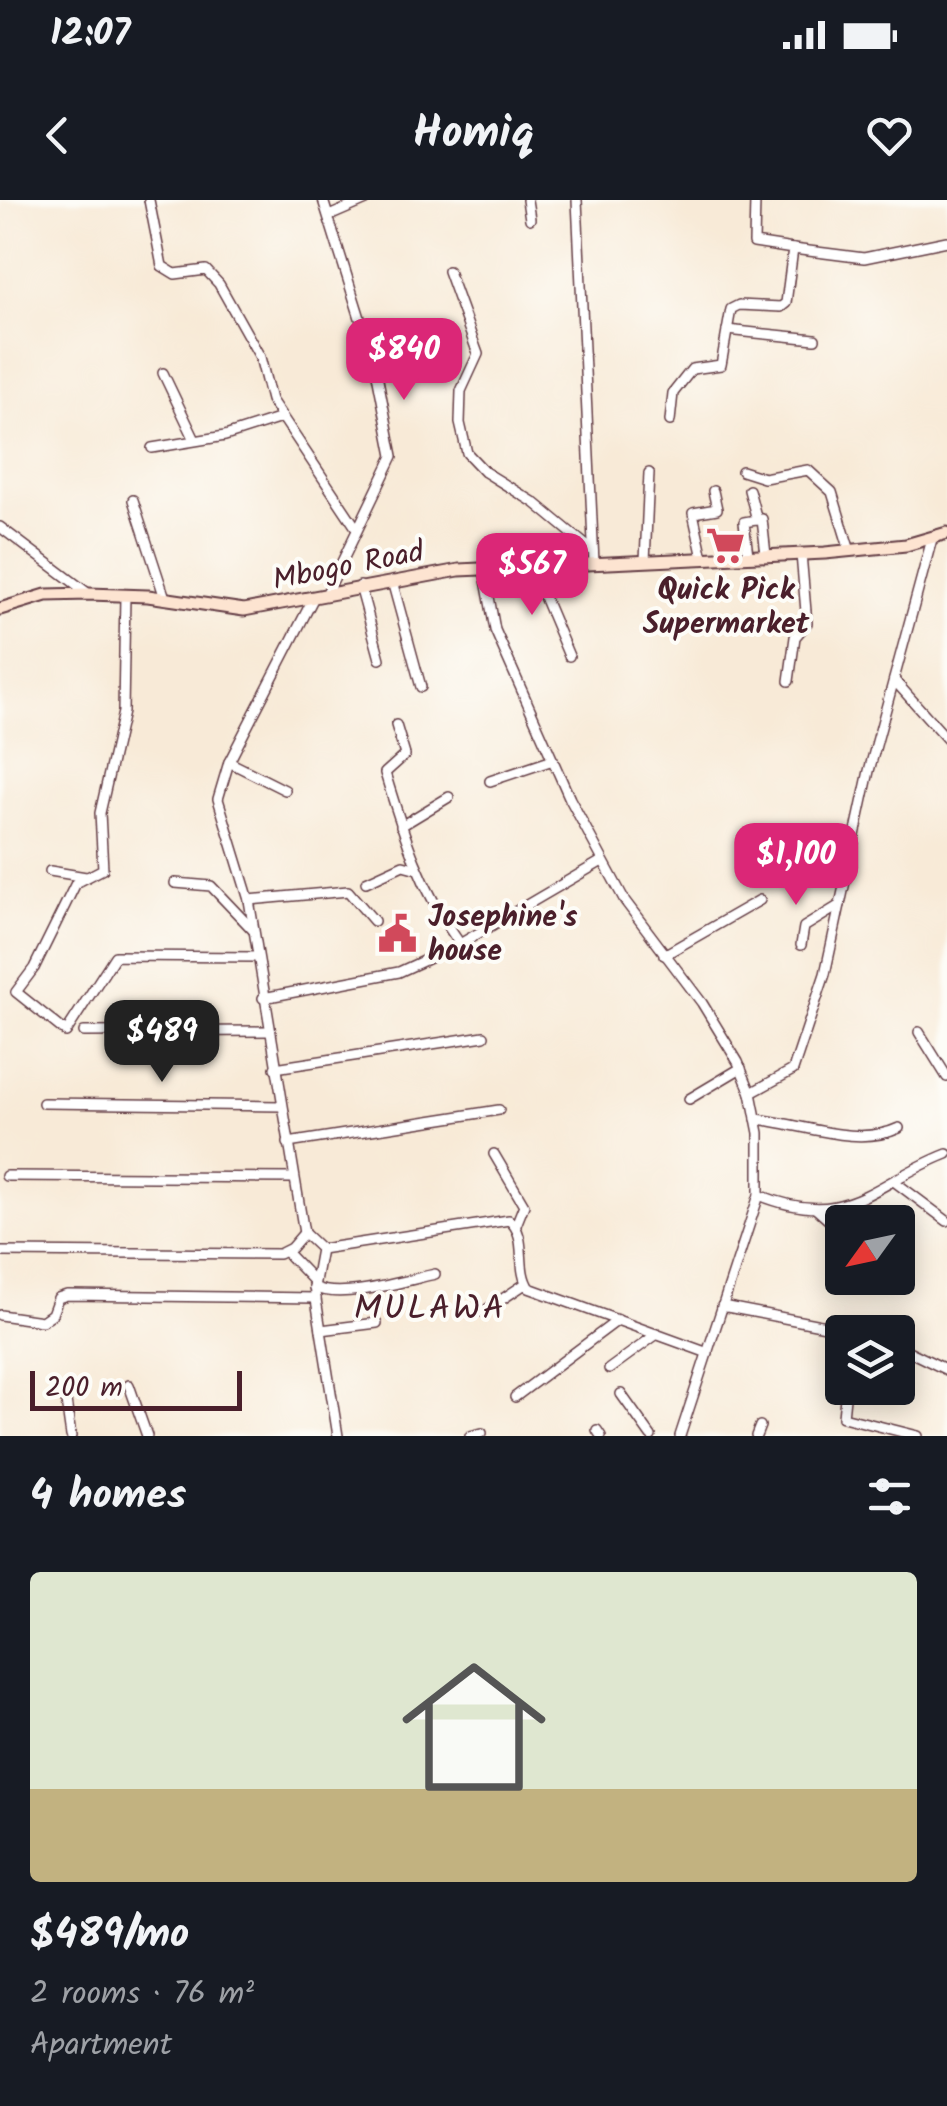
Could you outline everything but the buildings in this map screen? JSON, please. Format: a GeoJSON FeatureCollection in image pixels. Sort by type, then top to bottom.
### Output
{"type":"FeatureCollection","features":[{"type":"Feature","properties":{"kind":"main road","name":"Mbogo Road"},"geometry":{"type":"LineString","coordinates":[[0,609],[46,595],[89,594],[164,598],[244,610],[360,586],[484,569],[594,557],[645,560],[850,551],[932,540],[947,533]]}},
{"type":"Feature","properties":{"kind":"street"},"geometry":{"type":"LineString","coordinates":[[149,200],[162,266],[175,274],[206,270],[219,284],[260,357],[266,390],[281,418],[357,529]]}},
{"type":"Feature","properties":{"kind":"street"},"geometry":{"type":"LineString","coordinates":[[321,1249],[304,1232],[249,900],[218,808],[228,762],[384,481],[393,444],[376,368],[324,200]]}},
{"type":"Feature","properties":{"kind":"street"},"geometry":{"type":"LineString","coordinates":[[329,216],[366,200]]}},
{"type":"Feature","properties":{"kind":"street"},"geometry":{"type":"LineString","coordinates":[[527,200],[530,218]]}},
{"type":"Feature","properties":{"kind":"street"},"geometry":{"type":"LineString","coordinates":[[577,200],[594,557]]}},
{"type":"Feature","properties":{"kind":"street"},"geometry":{"type":"LineString","coordinates":[[754,200],[754,243],[864,258],[947,241]]}},
{"type":"Feature","properties":{"kind":"street"},"geometry":{"type":"LineString","coordinates":[[670,421],[673,393],[692,369],[721,365],[730,310],[736,306],[786,304],[793,249]]}},
{"type":"Feature","properties":{"kind":"street"},"geometry":{"type":"LineString","coordinates":[[448,272],[478,354],[460,391],[460,423],[467,454],[485,472],[535,502],[594,557]]}},
{"type":"Feature","properties":{"kind":"street"},"geometry":{"type":"LineString","coordinates":[[727,330],[815,339]]}},
{"type":"Feature","properties":{"kind":"street"},"geometry":{"type":"LineString","coordinates":[[163,373],[194,440]]}},
{"type":"Feature","properties":{"kind":"street"},"geometry":{"type":"LineString","coordinates":[[152,448],[242,432],[281,418]]}},
{"type":"Feature","properties":{"kind":"street"},"geometry":{"type":"LineString","coordinates":[[742,471],[764,478],[808,470],[832,492],[850,538],[850,551]]}},
{"type":"Feature","properties":{"kind":"street"},"geometry":{"type":"LineString","coordinates":[[645,560],[649,473]]}},
{"type":"Feature","properties":{"kind":"street"},"geometry":{"type":"LineString","coordinates":[[750,490],[757,520]]}},
{"type":"Feature","properties":{"kind":"street"},"geometry":{"type":"LineString","coordinates":[[703,558],[693,513],[717,509],[713,491]]}},
{"type":"Feature","properties":{"kind":"street"},"geometry":{"type":"LineString","coordinates":[[132,500],[164,598]]}},
{"type":"Feature","properties":{"kind":"street"},"geometry":{"type":"LineString","coordinates":[[748,555],[744,522],[762,519],[766,554]]}},
{"type":"Feature","properties":{"kind":"street"},"geometry":{"type":"LineString","coordinates":[[0,528],[89,594]]}},
{"type":"Feature","properties":{"kind":"street"},"geometry":{"type":"LineString","coordinates":[[751,1093],[783,1080],[799,1060],[932,540]]}},
{"type":"Feature","properties":{"kind":"street"},"geometry":{"type":"LineString","coordinates":[[789,681],[795,637],[807,623],[802,554]]}},
{"type":"Feature","properties":{"kind":"street"},"geometry":{"type":"LineString","coordinates":[[531,566],[569,656]]}},
{"type":"Feature","properties":{"kind":"street"},"geometry":{"type":"LineString","coordinates":[[484,569],[495,630],[602,861],[664,955],[702,1003],[741,1068],[751,1093],[756,1120],[758,1195],[682,1435]]}},
{"type":"Feature","properties":{"kind":"street"},"geometry":{"type":"LineString","coordinates":[[392,581],[421,687]]}},
{"type":"Feature","properties":{"kind":"street"},"geometry":{"type":"LineString","coordinates":[[360,586],[380,660]]}},
{"type":"Feature","properties":{"kind":"street"},"geometry":{"type":"LineString","coordinates":[[125,595],[123,712],[100,813],[103,868],[100,874],[76,883],[34,968],[16,992],[62,1030],[69,1030],[115,956],[257,957]]}},
{"type":"Feature","properties":{"kind":"street"},"geometry":{"type":"LineString","coordinates":[[894,680],[947,739]]}},
{"type":"Feature","properties":{"kind":"street"},"geometry":{"type":"LineString","coordinates":[[396,726],[405,755],[386,772],[401,826],[414,868],[433,907],[460,944]]}},
{"type":"Feature","properties":{"kind":"street"},"geometry":{"type":"LineString","coordinates":[[490,782],[553,760]]}},
{"type":"Feature","properties":{"kind":"street"},"geometry":{"type":"LineString","coordinates":[[228,762],[286,790]]}},
{"type":"Feature","properties":{"kind":"street"},"geometry":{"type":"LineString","coordinates":[[401,826],[449,797]]}},
{"type":"Feature","properties":{"kind":"street"},"geometry":{"type":"LineString","coordinates":[[263,998],[379,979],[460,944],[602,861]]}},
{"type":"Feature","properties":{"kind":"street"},"geometry":{"type":"LineString","coordinates":[[366,882],[402,865],[414,868]]}},
{"type":"Feature","properties":{"kind":"street"},"geometry":{"type":"LineString","coordinates":[[50,871],[86,877]]}},
{"type":"Feature","properties":{"kind":"street"},"geometry":{"type":"LineString","coordinates":[[175,882],[211,886],[254,930]]}},
{"type":"Feature","properties":{"kind":"street"},"geometry":{"type":"LineString","coordinates":[[249,900],[348,891],[374,922]]}},
{"type":"Feature","properties":{"kind":"street"},"geometry":{"type":"LineString","coordinates":[[664,955],[760,900]]}},
{"type":"Feature","properties":{"kind":"street"},"geometry":{"type":"LineString","coordinates":[[801,945],[804,928],[840,905]]}},
{"type":"Feature","properties":{"kind":"street"},"geometry":{"type":"LineString","coordinates":[[84,1032],[269,1030]]}},
{"type":"Feature","properties":{"kind":"street"},"geometry":{"type":"LineString","coordinates":[[918,1032],[947,1078]]}},
{"type":"Feature","properties":{"kind":"street"},"geometry":{"type":"LineString","coordinates":[[274,1068],[484,1036]]}},
{"type":"Feature","properties":{"kind":"street"},"geometry":{"type":"LineString","coordinates":[[689,1099],[741,1068]]}},
{"type":"Feature","properties":{"kind":"street"},"geometry":{"type":"LineString","coordinates":[[42,1103],[281,1106]]}},
{"type":"Feature","properties":{"kind":"street"},"geometry":{"type":"LineString","coordinates":[[288,1143],[499,1110]]}},
{"type":"Feature","properties":{"kind":"street"},"geometry":{"type":"LineString","coordinates":[[756,1120],[834,1132],[876,1134],[899,1128]]}},
{"type":"Feature","properties":{"kind":"street"},"geometry":{"type":"LineString","coordinates":[[494,1154],[524,1205],[516,1225],[526,1284]]}},
{"type":"Feature","properties":{"kind":"street"},"geometry":{"type":"LineString","coordinates":[[758,1195],[793,1209],[866,1197],[913,1168],[947,1154]]}},
{"type":"Feature","properties":{"kind":"street"},"geometry":{"type":"LineString","coordinates":[[6,1176],[293,1178]]}},
{"type":"Feature","properties":{"kind":"street"},"geometry":{"type":"LineString","coordinates":[[895,1182],[947,1221]]}},
{"type":"Feature","properties":{"kind":"street"},"geometry":{"type":"LineString","coordinates":[[815,1208],[825,1217]]}},
{"type":"Feature","properties":{"kind":"street"},"geometry":{"type":"LineString","coordinates":[[321,1249],[492,1222],[509,1220],[516,1225]]}},
{"type":"Feature","properties":{"kind":"street"},"geometry":{"type":"LineString","coordinates":[[0,1252],[286,1252],[304,1232]]}},
{"type":"Feature","properties":{"kind":"street"},"geometry":{"type":"LineString","coordinates":[[321,1249],[315,1289],[338,1436]]}},
{"type":"Feature","properties":{"kind":"street"},"geometry":{"type":"LineString","coordinates":[[286,1252],[315,1289]]}},
{"type":"Feature","properties":{"kind":"street"},"geometry":{"type":"LineString","coordinates":[[0,1314],[42,1321],[52,1314],[58,1298],[67,1295],[326,1291],[381,1286],[435,1274]]}},
{"type":"Feature","properties":{"kind":"street"},"geometry":{"type":"LineString","coordinates":[[483,1312],[526,1284]]}},
{"type":"Feature","properties":{"kind":"street"},"geometry":{"type":"LineString","coordinates":[[526,1284],[708,1353]]}},
{"type":"Feature","properties":{"kind":"street"},"geometry":{"type":"LineString","coordinates":[[722,1306],[825,1326]]}},
{"type":"Feature","properties":{"kind":"street"},"geometry":{"type":"LineString","coordinates":[[515,1397],[618,1320]]}},
{"type":"Feature","properties":{"kind":"street"},"geometry":{"type":"LineString","coordinates":[[321,1330],[377,1323]]}},
{"type":"Feature","properties":{"kind":"street"},"geometry":{"type":"LineString","coordinates":[[609,1369],[657,1334]]}},
{"type":"Feature","properties":{"kind":"street"},"geometry":{"type":"LineString","coordinates":[[915,1354],[947,1370]]}},
{"type":"Feature","properties":{"kind":"street"},"geometry":{"type":"LineString","coordinates":[[129,1385],[147,1436]]}},
{"type":"Feature","properties":{"kind":"street"},"geometry":{"type":"LineString","coordinates":[[65,1394],[71,1436]]}},
{"type":"Feature","properties":{"kind":"street"},"geometry":{"type":"LineString","coordinates":[[621,1394],[651,1436]]}},
{"type":"Feature","properties":{"kind":"street"},"geometry":{"type":"LineString","coordinates":[[844,1405],[843,1417],[918,1436]]}},
{"type":"Feature","properties":{"kind":"street"},"geometry":{"type":"LineString","coordinates":[[470,1436],[482,1432]]}},
{"type":"Feature","properties":{"kind":"place","name":"Quick Pick Supermarket"},"geometry":{"type":"Point","coordinates":[726,545]}},
{"type":"Feature","properties":{"kind":"place","name":"Josephine's house"},"geometry":{"type":"Point","coordinates":[398,933]}},
{"type":"Feature","properties":{"kind":"district","name":"MULAWA"},"geometry":{"type":"Point","coordinates":[430,1307]}}]}
